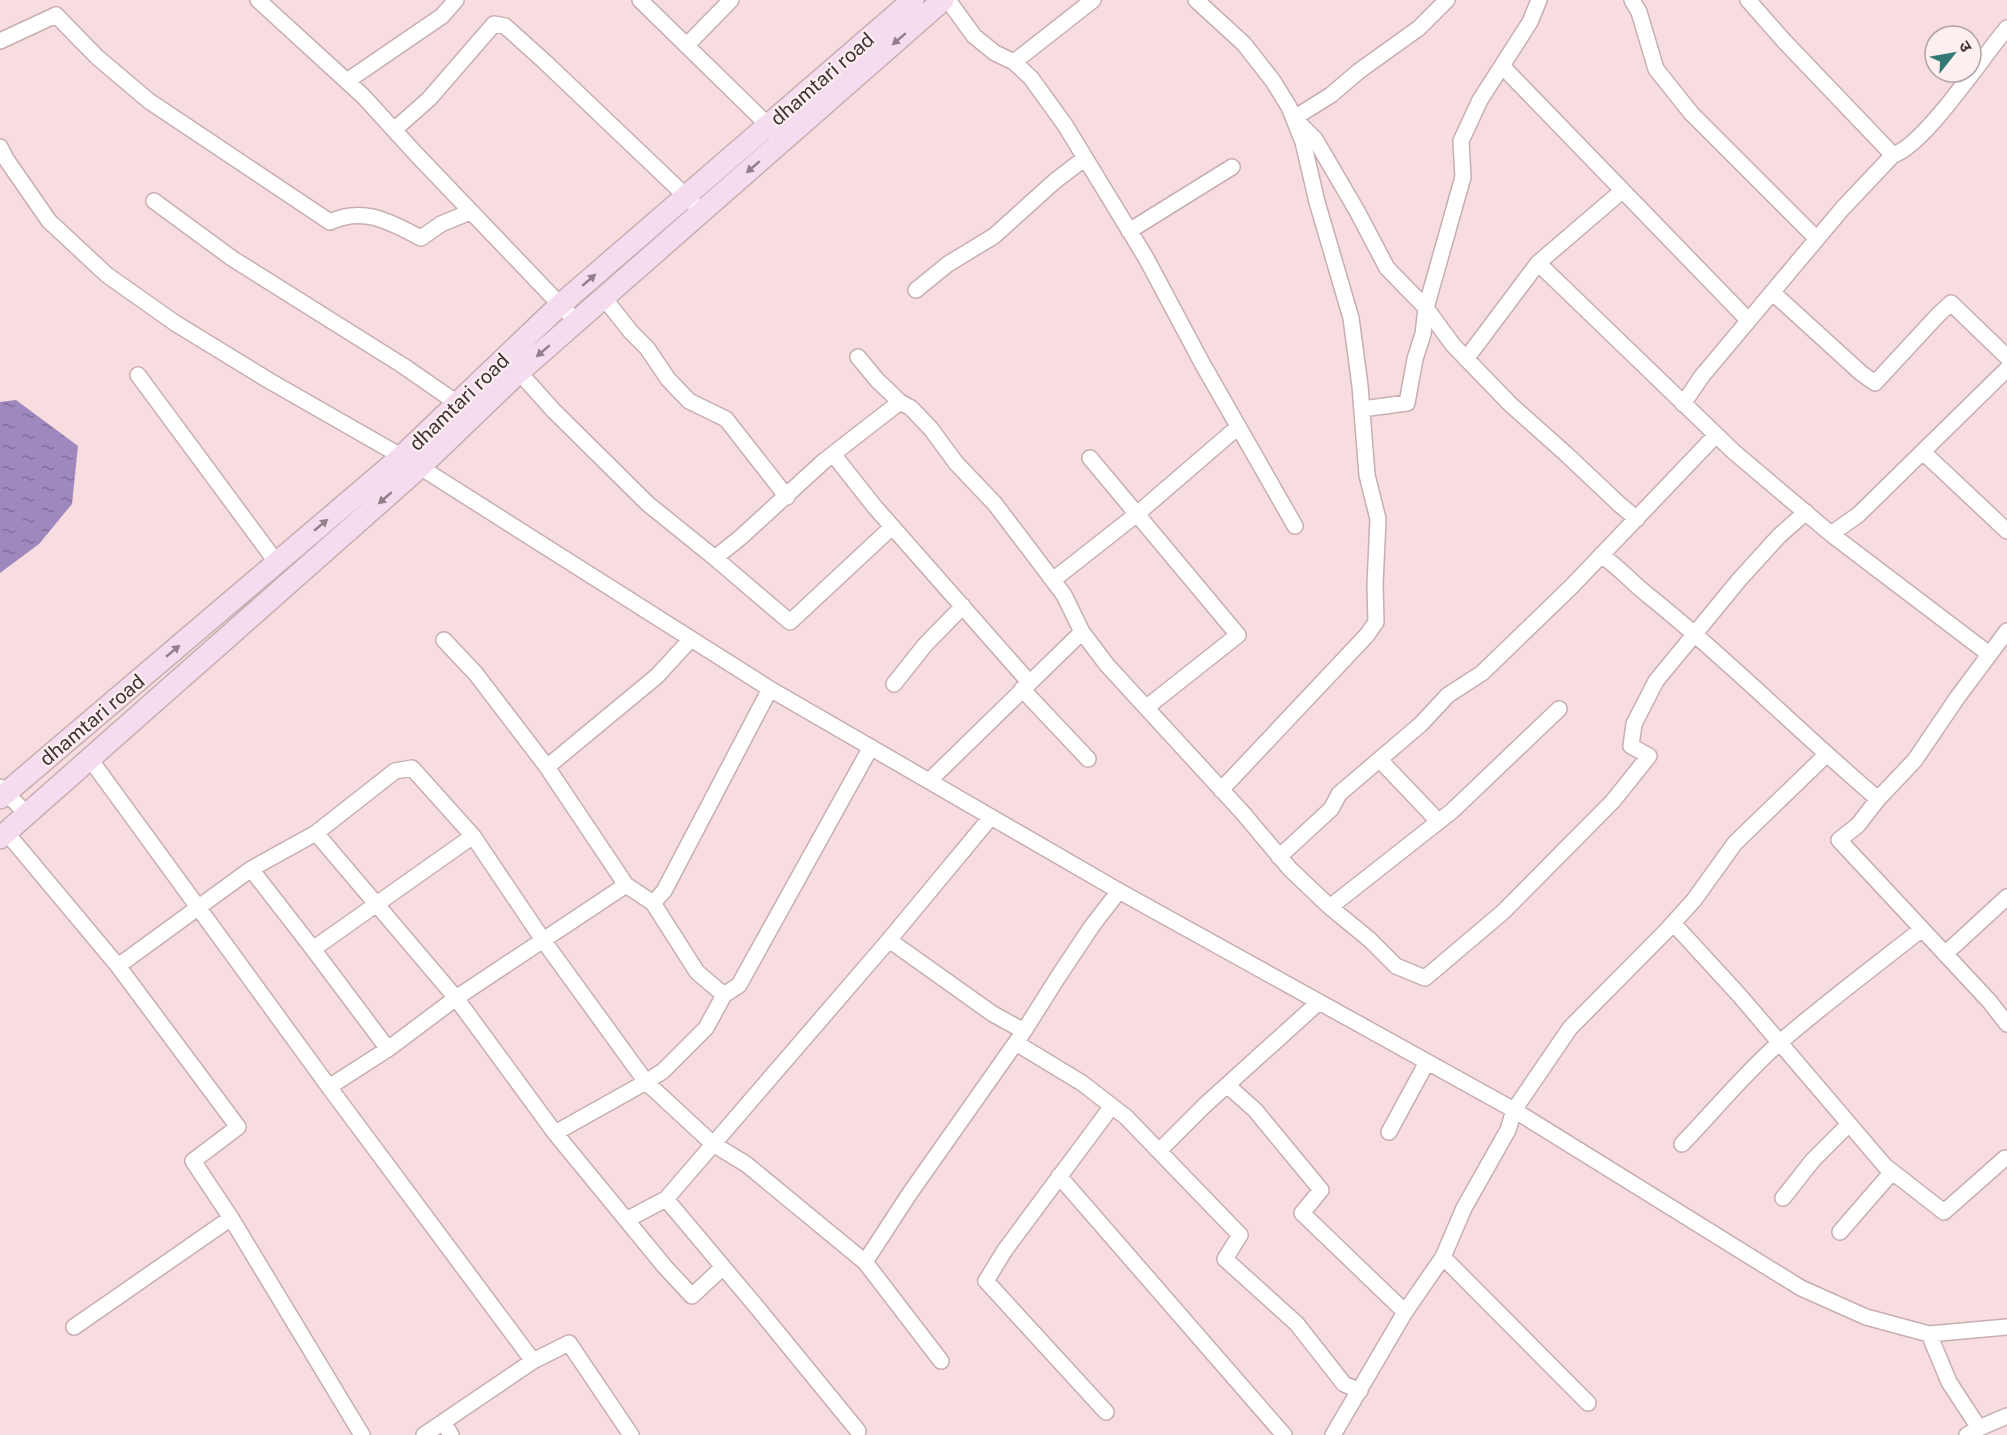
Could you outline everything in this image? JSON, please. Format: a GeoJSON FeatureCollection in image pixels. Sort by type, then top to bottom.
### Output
{"type":"FeatureCollection","features":[{"type":"Feature","properties":{"kind":"main road","name":"dhamtari road"},"geometry":{"type":"LineString","coordinates":[[2,792],[277,562],[411,462],[457,403],[560,305],[686,196],[776,133],[913,0]]}},
{"type":"Feature","properties":{"kind":"main road"},"geometry":{"type":"LineString","coordinates":[[3,835],[90,759],[411,462],[519,372],[702,212],[776,133],[943,0]]}},
{"type":"Feature","properties":{"kind":"street"},"geometry":{"type":"LineString","coordinates":[[258,0],[347,81],[470,212],[578,321]]}},
{"type":"Feature","properties":{"kind":"street"},"geometry":{"type":"LineString","coordinates":[[347,81],[442,16],[456,0]]}},
{"type":"Feature","properties":{"kind":"street"},"geometry":{"type":"LineString","coordinates":[[640,0],[776,133]]}},
{"type":"Feature","properties":{"kind":"street"},"geometry":{"type":"LineString","coordinates":[[687,45],[731,0]]}},
{"type":"Feature","properties":{"kind":"street"},"geometry":{"type":"LineString","coordinates":[[948,0],[974,36],[995,53],[1014,62],[1031,78],[1065,125],[1130,231],[1295,526]]}},
{"type":"Feature","properties":{"kind":"street"},"geometry":{"type":"LineString","coordinates":[[1014,62],[1093,0]]}},
{"type":"Feature","properties":{"kind":"street"},"geometry":{"type":"LineString","coordinates":[[1197,0],[1244,44],[1273,81],[1290,107],[1303,142],[1317,202],[1351,318],[1367,475],[1378,519],[1376,622],[1367,635],[1221,790]]}},
{"type":"Feature","properties":{"kind":"street"},"geometry":{"type":"LineString","coordinates":[[1294,118],[1331,95],[1359,71],[1419,28],[1447,0]]}},
{"type":"Feature","properties":{"kind":"street"},"geometry":{"type":"LineString","coordinates":[[1362,409],[1407,403],[1415,359],[1423,334],[1426,308],[1463,177],[1461,141],[1480,100],[1530,22],[1539,0]]}},
{"type":"Feature","properties":{"kind":"street"},"geometry":{"type":"LineString","coordinates":[[1632,0],[1639,12],[1656,69],[1691,113],[1817,238]]}},
{"type":"Feature","properties":{"kind":"street"},"geometry":{"type":"LineString","coordinates":[[1748,0],[1893,155]]}},
{"type":"Feature","properties":{"kind":"street"},"geometry":{"type":"LineString","coordinates":[[0,42],[56,15],[97,57],[149,101],[330,222],[346,215],[385,219],[421,238],[441,224],[470,212]]}},
{"type":"Feature","properties":{"kind":"street"},"geometry":{"type":"LineString","coordinates":[[394,130],[429,99],[494,24],[505,26],[702,212]]}},
{"type":"Feature","properties":{"kind":"street"},"geometry":{"type":"LineString","coordinates":[[1683,404],[1702,375],[1842,208],[1893,155],[1900,153],[1917,138],[1955,96],[1987,51],[2007,28]]}},
{"type":"Feature","properties":{"kind":"street"},"geometry":{"type":"LineString","coordinates":[[1503,67],[1748,320]]}},
{"type":"Feature","properties":{"kind":"street"},"geometry":{"type":"LineString","coordinates":[[1294,118],[1315,139],[1387,268],[1426,308],[1453,345],[1511,405],[1637,519]]}},
{"type":"Feature","properties":{"kind":"street"},"geometry":{"type":"LineString","coordinates":[[0,147],[49,221],[107,275],[175,323],[268,380],[411,462],[770,689],[1119,891],[1514,1110],[1800,1288],[1866,1317],[1929,1334],[2007,1327]]}},
{"type":"Feature","properties":{"kind":"street"},"geometry":{"type":"LineString","coordinates":[[916,290],[948,264],[994,236],[1055,181],[1085,159]]}},
{"type":"Feature","properties":{"kind":"street"},"geometry":{"type":"LineString","coordinates":[[1130,231],[1232,167]]}},
{"type":"Feature","properties":{"kind":"street"},"geometry":{"type":"LineString","coordinates":[[1466,359],[1538,263],[1622,191]]}},
{"type":"Feature","properties":{"kind":"street"},"geometry":{"type":"LineString","coordinates":[[154,201],[233,259],[402,365],[457,403]]}},
{"type":"Feature","properties":{"kind":"street"},"geometry":{"type":"LineString","coordinates":[[1538,263],[1716,435],[1832,534],[1989,654]]}},
{"type":"Feature","properties":{"kind":"street"},"geometry":{"type":"LineString","coordinates":[[1772,292],[1861,374],[1875,383],[1951,303],[2007,357]]}},
{"type":"Feature","properties":{"kind":"street"},"geometry":{"type":"LineString","coordinates":[[604,298],[647,348],[668,379],[689,401],[726,419],[787,497]]}},
{"type":"Feature","properties":{"kind":"street"},"geometry":{"type":"LineString","coordinates":[[858,357],[877,380],[900,402],[911,408],[931,429],[956,463],[995,504],[1064,595],[1082,632],[1107,665],[1147,707],[1290,870],[1370,940],[1396,966],[1425,978],[1503,912],[1613,801],[1649,756],[1631,746],[1634,723],[1656,681],[1779,536],[1806,512]]}},
{"type":"Feature","properties":{"kind":"street"},"geometry":{"type":"LineString","coordinates":[[1832,534],[1858,515],[2007,369]]}},
{"type":"Feature","properties":{"kind":"street"},"geometry":{"type":"LineString","coordinates":[[519,372],[561,418],[648,504],[790,622],[892,527]]}},
{"type":"Feature","properties":{"kind":"street"},"geometry":{"type":"LineString","coordinates":[[138,375],[277,562]]}},
{"type":"Feature","properties":{"kind":"street"},"geometry":{"type":"LineString","coordinates":[[715,558],[787,497],[833,454],[900,402]]}},
{"type":"Feature","properties":{"kind":"street"},"geometry":{"type":"LineString","coordinates":[[1053,580],[1137,514],[1238,427]]}},
{"type":"Feature","properties":{"kind":"street"},"geometry":{"type":"LineString","coordinates":[[1279,857],[1331,809],[1340,794],[1420,724],[1448,695],[1482,673],[1572,586],[1716,435]]}},
{"type":"Feature","properties":{"kind":"street"},"geometry":{"type":"LineString","coordinates":[[1923,452],[2007,531]]}},
{"type":"Feature","properties":{"kind":"street"},"geometry":{"type":"LineString","coordinates":[[833,454],[892,527],[963,606],[1026,686],[1088,759]]}},
{"type":"Feature","properties":{"kind":"street"},"geometry":{"type":"LineString","coordinates":[[1090,458],[1238,635],[1147,707]]}},
{"type":"Feature","properties":{"kind":"street"},"geometry":{"type":"LineString","coordinates":[[1601,555],[1615,564],[1640,590],[1695,633],[1826,755],[1878,799]]}},
{"type":"Feature","properties":{"kind":"street"},"geometry":{"type":"LineString","coordinates":[[894,684],[925,645],[963,606]]}},
{"type":"Feature","properties":{"kind":"street"},"geometry":{"type":"LineString","coordinates":[[929,781],[1082,632]]}},
{"type":"Feature","properties":{"kind":"street"},"geometry":{"type":"LineString","coordinates":[[2007,632],[1915,760],[1878,799],[1858,825],[1839,840],[1990,1002],[2007,1024]]}},
{"type":"Feature","properties":{"kind":"street"},"geometry":{"type":"LineString","coordinates":[[547,767],[657,676],[691,639]]}},
{"type":"Feature","properties":{"kind":"street"},"geometry":{"type":"LineString","coordinates":[[444,640],[476,674],[547,767],[626,885],[653,903],[697,972],[724,995]]}},
{"type":"Feature","properties":{"kind":"street"},"geometry":{"type":"LineString","coordinates":[[653,903],[664,891],[770,689]]}},
{"type":"Feature","properties":{"kind":"street"},"geometry":{"type":"LineString","coordinates":[[1330,907],[1452,811],[1559,708]]}},
{"type":"Feature","properties":{"kind":"street"},"geometry":{"type":"LineString","coordinates":[[555,1133],[663,1071],[706,1028],[724,995],[739,985],[871,747]]}},
{"type":"Feature","properties":{"kind":"street"},"geometry":{"type":"LineString","coordinates":[[1333,1435],[1405,1312],[1443,1257],[1464,1208],[1508,1130],[1514,1110],[1570,1028],[1694,900],[1736,843],[1826,755]]}},
{"type":"Feature","properties":{"kind":"street"},"geometry":{"type":"LineString","coordinates":[[90,759],[329,1087],[533,1361]]}},
{"type":"Feature","properties":{"kind":"street"},"geometry":{"type":"LineString","coordinates":[[1380,760],[1438,821]]}},
{"type":"Feature","properties":{"kind":"street"},"geometry":{"type":"LineString","coordinates":[[118,966],[251,869],[316,833],[395,771],[412,768],[473,836],[543,940],[646,1082],[713,1144],[746,1164],[864,1262],[942,1361]]}},
{"type":"Feature","properties":{"kind":"street"},"geometry":{"type":"LineString","coordinates":[[2,792],[27,814]]}},
{"type":"Feature","properties":{"kind":"street"},"geometry":{"type":"LineString","coordinates":[[628,1220],[666,1199],[992,818]]}},
{"type":"Feature","properties":{"kind":"street"},"geometry":{"type":"LineString","coordinates":[[316,833],[456,998],[555,1133],[665,1267],[692,1296],[723,1267]]}},
{"type":"Feature","properties":{"kind":"street"},"geometry":{"type":"LineString","coordinates":[[3,835],[118,966],[238,1127],[193,1161],[231,1218],[362,1435]]}},
{"type":"Feature","properties":{"kind":"street"},"geometry":{"type":"LineString","coordinates":[[313,949],[473,836]]}},
{"type":"Feature","properties":{"kind":"street"},"geometry":{"type":"LineString","coordinates":[[251,869],[388,1049]]}},
{"type":"Feature","properties":{"kind":"street"},"geometry":{"type":"LineString","coordinates":[[329,1087],[388,1049],[456,998],[626,885]]}},
{"type":"Feature","properties":{"kind":"street"},"geometry":{"type":"LineString","coordinates":[[864,1262],[1119,891]]}},
{"type":"Feature","properties":{"kind":"street"},"geometry":{"type":"LineString","coordinates":[[1945,954],[2007,897]]}},
{"type":"Feature","properties":{"kind":"street"},"geometry":{"type":"LineString","coordinates":[[1673,923],[1740,996],[1848,1125],[1892,1172],[1944,1212],[2005,1158]]}},
{"type":"Feature","properties":{"kind":"street"},"geometry":{"type":"LineString","coordinates":[[1682,1144],[1744,1076],[1779,1043],[1922,929]]}},
{"type":"Feature","properties":{"kind":"street"},"geometry":{"type":"LineString","coordinates":[[889,940],[993,1014],[1126,1117],[1240,1235],[1226,1259],[1297,1324],[1344,1384],[1360,1391]]}},
{"type":"Feature","properties":{"kind":"street"},"geometry":{"type":"LineString","coordinates":[[1159,1151],[1227,1085],[1319,1002]]}},
{"type":"Feature","properties":{"kind":"street"},"geometry":{"type":"LineString","coordinates":[[1389,1132],[1427,1062]]}},
{"type":"Feature","properties":{"kind":"street"},"geometry":{"type":"LineString","coordinates":[[1227,1085],[1255,1110],[1321,1190],[1302,1213],[1405,1312]]}},
{"type":"Feature","properties":{"kind":"street"},"geometry":{"type":"LineString","coordinates":[[1106,1412],[986,1281],[1005,1250],[1112,1106]]}},
{"type":"Feature","properties":{"kind":"street"},"geometry":{"type":"LineString","coordinates":[[1783,1198],[1813,1160],[1848,1125]]}},
{"type":"Feature","properties":{"kind":"street"},"geometry":{"type":"LineString","coordinates":[[1840,1232],[1892,1172]]}},
{"type":"Feature","properties":{"kind":"street"},"geometry":{"type":"LineString","coordinates":[[1059,1176],[1284,1435]]}},
{"type":"Feature","properties":{"kind":"street"},"geometry":{"type":"LineString","coordinates":[[666,1199],[858,1431]]}},
{"type":"Feature","properties":{"kind":"street"},"geometry":{"type":"LineString","coordinates":[[74,1327],[231,1218]]}},
{"type":"Feature","properties":{"kind":"street"},"geometry":{"type":"LineString","coordinates":[[1443,1257],[1588,1403]]}},
{"type":"Feature","properties":{"kind":"street"},"geometry":{"type":"LineString","coordinates":[[1929,1334],[1973,1431],[2007,1416]]}},
{"type":"Feature","properties":{"kind":"street"},"geometry":{"type":"LineString","coordinates":[[424,1435],[447,1429],[533,1361],[569,1344],[631,1435]]}},
{"type":"Feature","properties":{"kind":"water"},"geometry":{"type":"Polygon","coordinates":[[[16,400],[78,446],[72,504],[39,544],[0,573],[0,402],[16,400]]]}}]}
